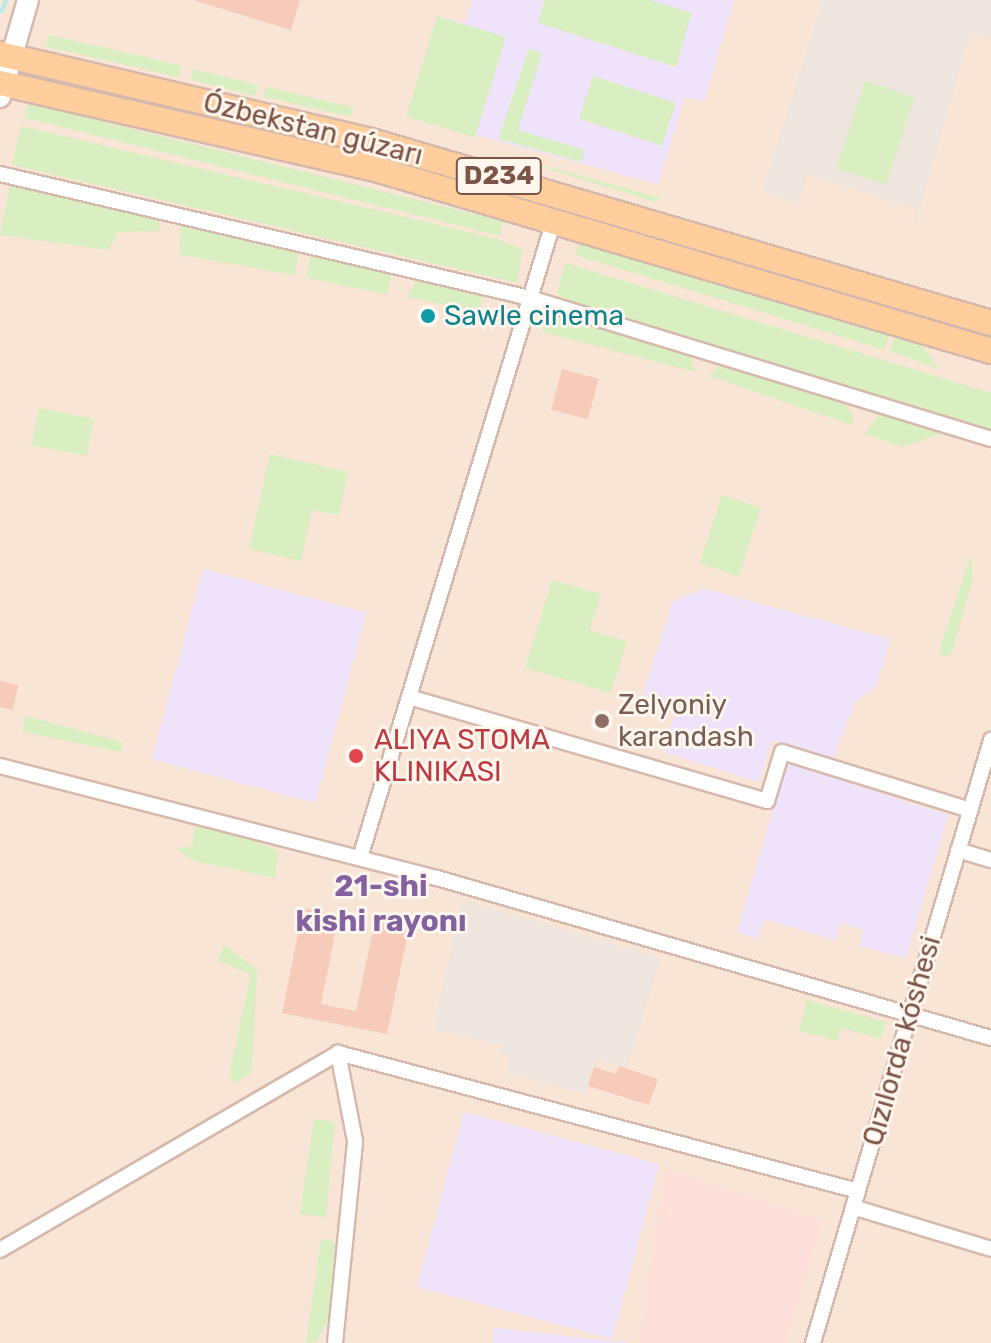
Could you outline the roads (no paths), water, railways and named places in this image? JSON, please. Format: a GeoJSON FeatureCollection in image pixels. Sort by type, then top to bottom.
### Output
{"type":"FeatureCollection","features":[{"type":"Feature","properties":{"kind":"main road","name":"Ózbekstan gúzarı"},"geometry":{"type":"LineString","coordinates":[[6,56],[371,141],[991,323]]}},
{"type":"Feature","properties":{"kind":"main road","name":"Ózbekstan gúzarı"},"geometry":{"type":"LineString","coordinates":[[1,88],[364,166],[991,351]]}},
{"type":"Feature","properties":{"kind":"street"},"geometry":{"type":"LineString","coordinates":[[1,88],[6,56],[28,0]]}},
{"type":"Feature","properties":{"kind":"street"},"geometry":{"type":"LineString","coordinates":[[0,174],[530,298],[991,439]]}},
{"type":"Feature","properties":{"kind":"street"},"geometry":{"type":"LineString","coordinates":[[360,858],[554,220]]}},
{"type":"Feature","properties":{"kind":"street"},"geometry":{"type":"LineString","coordinates":[[409,697],[767,801],[782,752],[970,810]]}},
{"type":"Feature","properties":{"kind":"street","name":"Qızılorda kóshesi"},"geometry":{"type":"LineString","coordinates":[[813,1343],[991,740]]}},
{"type":"Feature","properties":{"kind":"street"},"geometry":{"type":"LineString","coordinates":[[0,766],[360,858],[991,1038]]}},
{"type":"Feature","properties":{"kind":"street"},"geometry":{"type":"LineString","coordinates":[[958,850],[991,860]]}},
{"type":"Feature","properties":{"kind":"street"},"geometry":{"type":"LineString","coordinates":[[335,1343],[355,1141],[338,1053]]}},
{"type":"Feature","properties":{"kind":"street"},"geometry":{"type":"LineString","coordinates":[[0,1250],[338,1053],[858,1191]]}},
{"type":"Feature","properties":{"kind":"street"},"geometry":{"type":"LineString","coordinates":[[853,1207],[991,1249]]}},
{"type":"Feature","properties":{"kind":"waterway"},"geometry":{"type":"LineString","coordinates":[[2,11],[6,0]]}},
{"type":"Feature","properties":{"kind":"place","name":"Sawle cinema"},"geometry":{"type":"Point","coordinates":[428,316]}},
{"type":"Feature","properties":{"kind":"place","name":"Zelyoniy karandash"},"geometry":{"type":"Point","coordinates":[602,721]}},
{"type":"Feature","properties":{"kind":"place","name":"ALIYA STOMA KLINIKASI"},"geometry":{"type":"Point","coordinates":[356,756]}},
{"type":"Feature","properties":{"kind":"district","name":"21-shi kishi rayonı"},"geometry":{"type":"Point","coordinates":[381,903]}}]}
